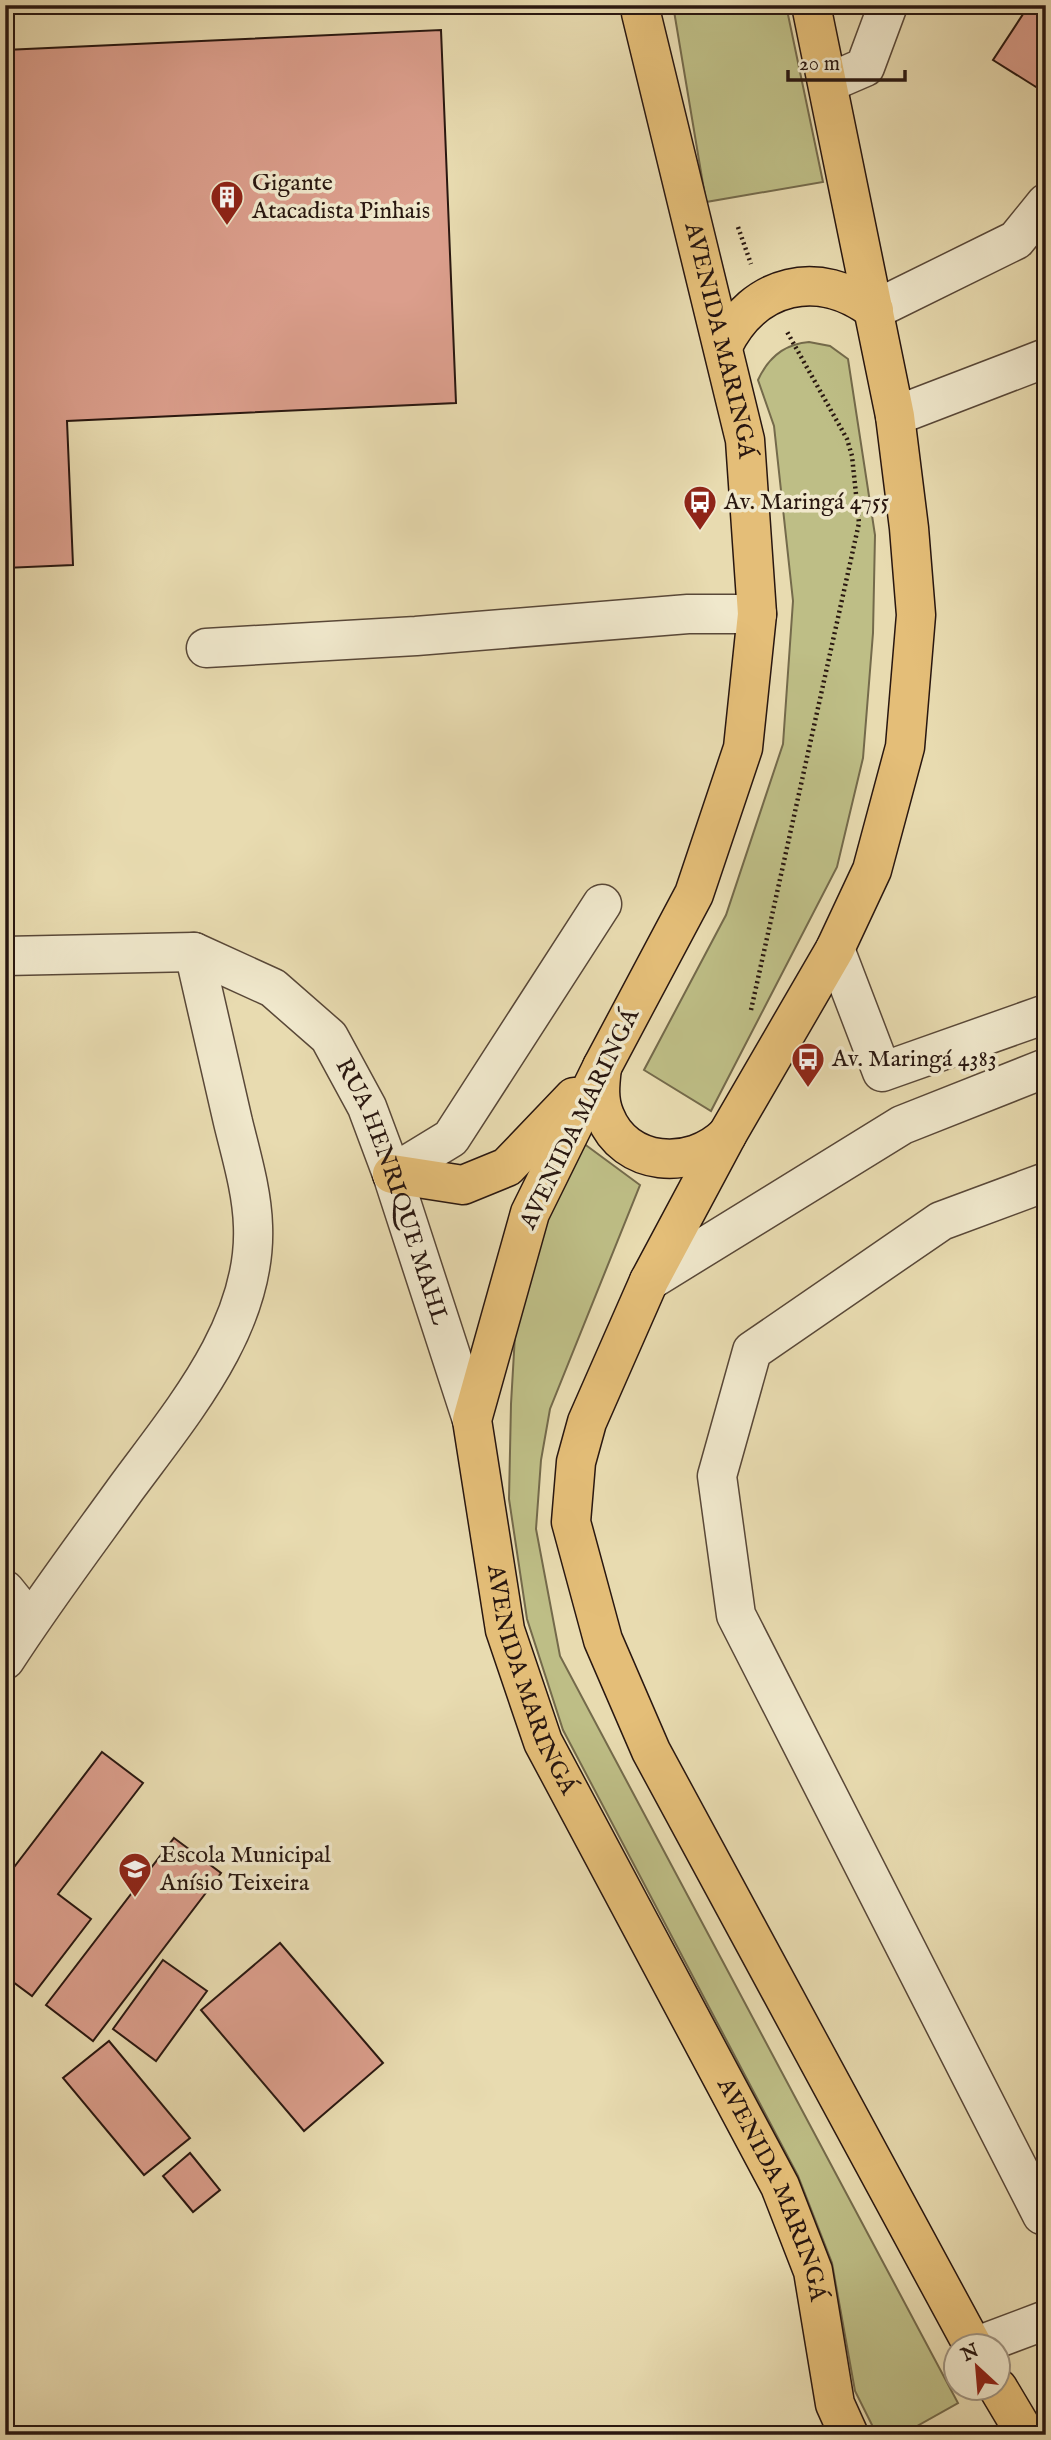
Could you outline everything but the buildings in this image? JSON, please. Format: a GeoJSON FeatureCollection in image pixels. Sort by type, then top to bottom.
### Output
{"type":"FeatureCollection","features":[{"type":"Feature","properties":{"kind":"main road","name":"AVENIDA MARINGÁ"},"geometry":{"type":"LineString","coordinates":[[641,5],[691,225],[746,440],[757,614],[743,748],[694,894],[602,1067],[530,1213],[472,1420],[505,1630],[543,1742],[780,2186],[813,2271],[835,2404],[849,2435]]}},
{"type":"Feature","properties":{"kind":"main road"},"geometry":{"type":"LineString","coordinates":[[811,5],[895,416],[909,528],[916,615],[905,747],[872,870],[835,948],[727,1135],[649,1281],[587,1422],[576,1462],[571,1522],[603,1640],[650,1751],[967,2332]]}},
{"type":"Feature","properties":{"kind":"main road"},"geometry":{"type":"LineString","coordinates":[[723,346],[731,329],[743,315],[767,297],[782,290],[818,286],[848,293],[874,310]]}},
{"type":"Feature","properties":{"kind":"main road"},"geometry":{"type":"LineString","coordinates":[[602,1067],[599,1091],[605,1116],[618,1137],[638,1153],[668,1160],[684,1158],[709,1151],[727,1135]]}},
{"type":"Feature","properties":{"kind":"main road"},"geometry":{"type":"LineString","coordinates":[[392,1174],[463,1185],[507,1167],[602,1067]]}},
{"type":"Feature","properties":{"kind":"main road"},"geometry":{"type":"LineString","coordinates":[[1006,2402],[1026,2435]]}},
{"type":"Feature","properties":{"kind":"street"},"geometry":{"type":"LineString","coordinates":[[828,83],[864,67],[888,5]]}},
{"type":"Feature","properties":{"kind":"street"},"geometry":{"type":"LineString","coordinates":[[874,310],[1016,240],[1046,203]]}},
{"type":"Feature","properties":{"kind":"street"},"geometry":{"type":"LineString","coordinates":[[895,416],[1046,358]]}},
{"type":"Feature","properties":{"kind":"street"},"geometry":{"type":"LineString","coordinates":[[206,648],[416,636],[688,614],[757,614]]}},
{"type":"Feature","properties":{"kind":"street"},"geometry":{"type":"LineString","coordinates":[[392,1174],[451,1138],[602,904]]}},
{"type":"Feature","properties":{"kind":"street"},"geometry":{"type":"LineString","coordinates":[[835,948],[902,1125]]}},
{"type":"Feature","properties":{"kind":"street"},"geometry":{"type":"LineString","coordinates":[[5,956],[194,952],[247,1182],[253,1224],[252,1263],[240,1306],[216,1359],[177,1419],[30,1621],[5,1660]]}},
{"type":"Feature","properties":{"kind":"street","name":"RUA HENRIQUE MAHL"},"geometry":{"type":"LineString","coordinates":[[194,952],[273,988],[329,1037],[367,1107],[392,1174],[472,1420]]}},
{"type":"Feature","properties":{"kind":"street"},"geometry":{"type":"LineString","coordinates":[[882,1072],[1046,1014]]}},
{"type":"Feature","properties":{"kind":"street"},"geometry":{"type":"LineString","coordinates":[[649,1281],[902,1125],[1046,1068]]}},
{"type":"Feature","properties":{"kind":"street"},"geometry":{"type":"LineString","coordinates":[[1046,1182],[941,1221],[752,1351],[717,1476],[736,1615],[1042,2215],[1046,2213]]}},
{"type":"Feature","properties":{"kind":"street"},"geometry":{"type":"LineString","coordinates":[[5,1590],[30,1621]]}},
{"type":"Feature","properties":{"kind":"street"},"geometry":{"type":"LineString","coordinates":[[1012,2332],[1046,2320]]}},
{"type":"Feature","properties":{"kind":"path"},"geometry":{"type":"LineString","coordinates":[[738,227],[754,274],[847,439],[852,456],[859,523],[756,995],[747,1018]]}},
{"type":"Feature","properties":{"kind":"green space"},"geometry":{"type":"Polygon","coordinates":[[[673,5],[786,5],[823,182],[706,202],[673,5]]]}},
{"type":"Feature","properties":{"kind":"green space"},"geometry":{"type":"Polygon","coordinates":[[[809,342],[830,346],[848,359],[875,535],[873,633],[863,758],[837,867],[711,1111],[644,1070],[726,915],[783,744],[793,601],[774,426],[758,380],[778,354],[792,346],[809,342]]]}},
{"type":"Feature","properties":{"kind":"green space"},"geometry":{"type":"Polygon","coordinates":[[[583,1143],[640,1185],[550,1409],[541,1460],[536,1529],[560,1656],[942,2373],[942,2402],[958,2403],[901,2435],[877,2435],[855,2391],[832,2263],[798,2176],[563,1730],[527,1619],[509,1499],[511,1404],[515,1335],[543,1216],[583,1143]]]}},
{"type":"Feature","properties":{"kind":"place","name":"Gigante Atacadista Pinhais"},"geometry":{"type":"Point","coordinates":[227,227]}},
{"type":"Feature","properties":{"kind":"place","name":"Av. Maringá 4755"},"geometry":{"type":"Point","coordinates":[700,532]}},
{"type":"Feature","properties":{"kind":"place","name":"Av. Maringá 4383"},"geometry":{"type":"Point","coordinates":[808,1089]}},
{"type":"Feature","properties":{"kind":"place","name":"Escola Municipal Anísio Teixeira"},"geometry":{"type":"Point","coordinates":[135,1899]}}]}
